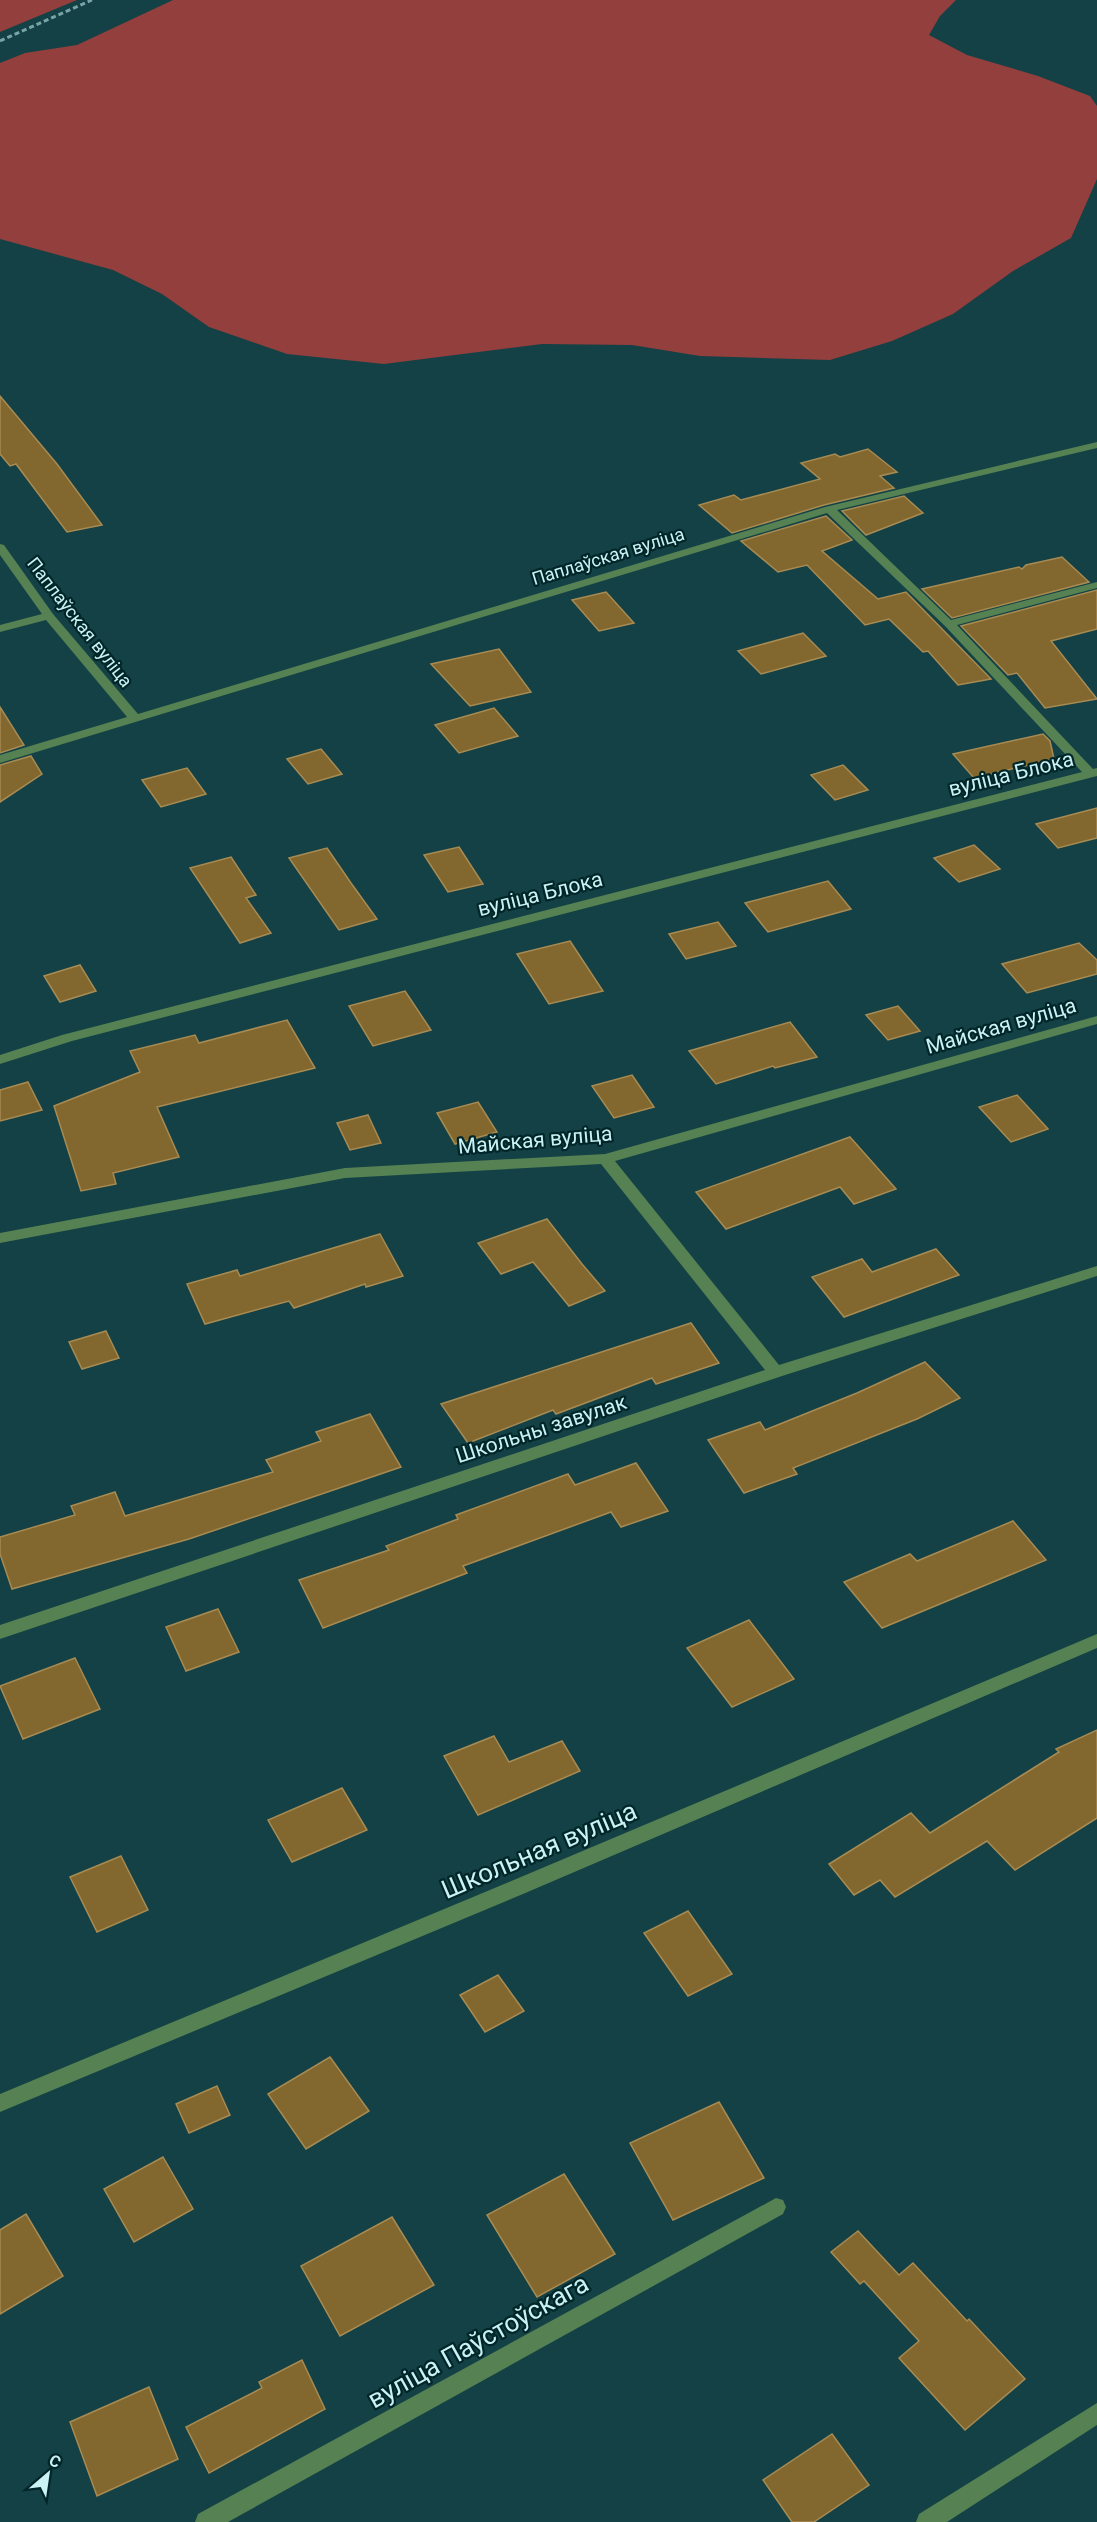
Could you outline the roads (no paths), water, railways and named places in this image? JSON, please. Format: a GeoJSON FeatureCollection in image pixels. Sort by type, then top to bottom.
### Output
{"type":"FeatureCollection","features":[{"type":"Feature","properties":{"kind":"street","name":"Паплаўская вуліца"},"geometry":{"type":"LineString","coordinates":[[0,759],[829,509],[1097,445]]}},
{"type":"Feature","properties":{"kind":"street","name":"вуліца Блока"},"geometry":{"type":"LineString","coordinates":[[0,1060],[68,1038],[490,927],[1094,773],[950,624],[829,509]]}},
{"type":"Feature","properties":{"kind":"street","name":"Паплаўская вуліца"},"geometry":{"type":"LineString","coordinates":[[0,547],[49,616],[134,717]]}},
{"type":"Feature","properties":{"kind":"street"},"geometry":{"type":"LineString","coordinates":[[0,572],[14,568]]}},
{"type":"Feature","properties":{"kind":"street"},"geometry":{"type":"LineString","coordinates":[[950,624],[1097,585]]}},
{"type":"Feature","properties":{"kind":"street"},"geometry":{"type":"LineString","coordinates":[[0,629],[49,616]]}},
{"type":"Feature","properties":{"kind":"street","name":"Майская вуліца"},"geometry":{"type":"LineString","coordinates":[[0,1238],[345,1173],[605,1159],[1097,1020]]}},
{"type":"Feature","properties":{"kind":"street"},"geometry":{"type":"LineString","coordinates":[[605,1159],[776,1372]]}},
{"type":"Feature","properties":{"kind":"street","name":"Школьны завулак"},"geometry":{"type":"LineString","coordinates":[[0,1632],[776,1372],[1097,1271]]}},
{"type":"Feature","properties":{"kind":"street","name":"Школьная вуліца"},"geometry":{"type":"LineString","coordinates":[[0,2103],[506,1893],[1097,1641]]}},
{"type":"Feature","properties":{"kind":"street","name":"вуліца Паўстоўскага"},"geometry":{"type":"LineString","coordinates":[[206,2522],[776,2207]]}},
{"type":"Feature","properties":{"kind":"street"},"geometry":{"type":"LineString","coordinates":[[927,2522],[1097,2413]]}},
{"type":"Feature","properties":{"kind":"railway"},"geometry":{"type":"LineString","coordinates":[[0,41],[92,0]]}}]}
